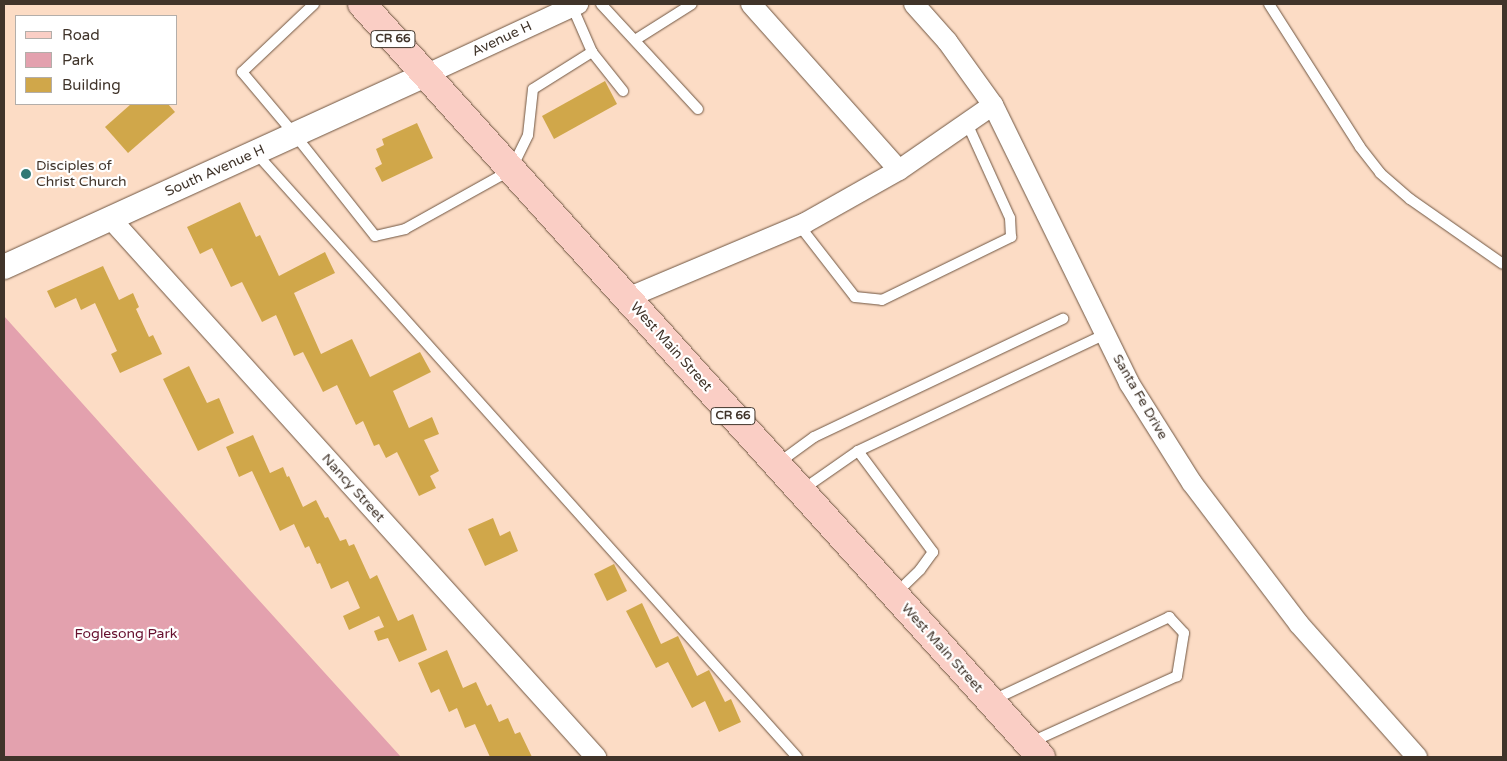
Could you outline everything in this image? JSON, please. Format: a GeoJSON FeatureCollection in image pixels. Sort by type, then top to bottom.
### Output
{"type":"FeatureCollection","features":[{"type":"Feature","properties":{"kind":"main road","name":"West Main Street"},"geometry":{"type":"LineString","coordinates":[[362,4],[1034,750]]}},
{"type":"Feature","properties":{"kind":"street"},"geometry":{"type":"LineString","coordinates":[[751,4],[899,170]]}},
{"type":"Feature","properties":{"kind":"street","name":"Santa Fe Drive"},"geometry":{"type":"LineString","coordinates":[[914,4],[948,41],[993,105],[1129,383],[1192,483],[1299,624],[1417,757]]}},
{"type":"Feature","properties":{"kind":"street","name":"Avenue H"},"geometry":{"type":"LineString","coordinates":[[425,74],[575,5]]}},
{"type":"Feature","properties":{"kind":"street","name":"South Avenue H"},"geometry":{"type":"LineString","coordinates":[[4,266],[296,135],[425,74]]}},
{"type":"Feature","properties":{"kind":"street"},"geometry":{"type":"LineString","coordinates":[[627,298],[799,225],[899,170],[993,105]]}},
{"type":"Feature","properties":{"kind":"street","name":"Nancy Street"},"geometry":{"type":"LineString","coordinates":[[110,218],[596,757]]}},
{"type":"Feature","properties":{"kind":"lane"},"geometry":{"type":"LineString","coordinates":[[314,4],[242,72],[296,135],[375,236],[405,229],[511,170],[528,135],[533,89],[592,52]]}},
{"type":"Feature","properties":{"kind":"lane"},"geometry":{"type":"LineString","coordinates":[[601,4],[698,109]]}},
{"type":"Feature","properties":{"kind":"lane"},"geometry":{"type":"LineString","coordinates":[[635,40],[692,4]]}},
{"type":"Feature","properties":{"kind":"lane"},"geometry":{"type":"LineString","coordinates":[[1269,4],[1360,147],[1380,173],[1410,199],[1503,264]]}},
{"type":"Feature","properties":{"kind":"lane"},"geometry":{"type":"LineString","coordinates":[[575,5],[592,52],[623,91]]}},
{"type":"Feature","properties":{"kind":"lane"},"geometry":{"type":"LineString","coordinates":[[799,225],[855,297],[882,300],[1011,237],[1010,218],[967,123]]}},
{"type":"Feature","properties":{"kind":"lane"},"geometry":{"type":"LineString","coordinates":[[256,153],[797,757]]}},
{"type":"Feature","properties":{"kind":"lane"},"geometry":{"type":"LineString","coordinates":[[776,464],[814,437],[1063,319]]}},
{"type":"Feature","properties":{"kind":"lane"},"geometry":{"type":"LineString","coordinates":[[801,491],[858,451],[1105,334]]}},
{"type":"Feature","properties":{"kind":"lane"},"geometry":{"type":"LineString","coordinates":[[858,451],[932,552],[920,570],[894,595]]}},
{"type":"Feature","properties":{"kind":"lane"},"geometry":{"type":"LineString","coordinates":[[990,702],[1169,617],[1184,634],[1178,676],[1034,750]]}},
{"type":"Feature","properties":{"kind":"green space","name":"Foglesong Park"},"geometry":{"type":"Polygon","coordinates":[[[4,316],[238,577],[401,757],[4,757],[4,316]]]}},
{"type":"Feature","properties":{"kind":"building"},"geometry":{"type":"Polygon","coordinates":[[[605,81],[617,104],[554,139],[542,116],[605,81]]]}},
{"type":"Feature","properties":{"kind":"building"},"geometry":{"type":"Polygon","coordinates":[[[130,105],[169,105],[175,112],[128,153],[105,127],[130,105]]]}},
{"type":"Feature","properties":{"kind":"building"},"geometry":{"type":"Polygon","coordinates":[[[417,123],[433,158],[382,182],[375,168],[382,164],[376,149],[384,145],[382,139],[417,123]]]}},
{"type":"Feature","properties":{"kind":"building"},"geometry":{"type":"Polygon","coordinates":[[[240,202],[256,237],[260,235],[279,276],[325,252],[335,273],[294,293],[321,354],[352,339],[370,377],[420,352],[431,372],[393,391],[409,428],[432,417],[439,434],[424,440],[439,471],[430,476],[436,488],[419,496],[397,452],[386,458],[379,444],[374,446],[363,421],[356,425],[337,385],[323,392],[303,352],[294,356],[276,315],[262,322],[242,282],[231,287],[212,248],[200,254],[187,227],[240,202]]]}},
{"type":"Feature","properties":{"kind":"building"},"geometry":{"type":"Polygon","coordinates":[[[103,266],[119,300],[133,293],[139,307],[136,309],[149,337],[153,335],[162,354],[120,373],[111,354],[117,351],[95,303],[81,310],[76,298],[55,308],[47,291],[103,266]]]}},
{"type":"Feature","properties":{"kind":"building"},"geometry":{"type":"Polygon","coordinates":[[[189,366],[207,403],[219,398],[234,433],[198,451],[163,379],[189,366]]]}},
{"type":"Feature","properties":{"kind":"building"},"geometry":{"type":"Polygon","coordinates":[[[253,435],[270,473],[283,467],[303,507],[316,500],[325,518],[328,517],[340,541],[346,539],[349,546],[354,544],[370,579],[377,575],[398,621],[413,614],[427,650],[399,662],[388,638],[378,641],[374,631],[384,627],[379,616],[349,630],[343,616],[360,608],[348,581],[331,589],[320,563],[317,564],[309,546],[305,548],[294,524],[280,531],[252,471],[239,477],[226,447],[253,435]]]}},
{"type":"Feature","properties":{"kind":"building"},"geometry":{"type":"Polygon","coordinates":[[[493,518],[500,536],[510,531],[518,551],[485,566],[468,529],[493,518]]]}},
{"type":"Feature","properties":{"kind":"building"},"geometry":{"type":"Polygon","coordinates":[[[614,564],[627,591],[607,601],[594,574],[614,564]]]}},
{"type":"Feature","properties":{"kind":"building"},"geometry":{"type":"Polygon","coordinates":[[[642,603],[661,644],[678,636],[697,676],[709,670],[725,702],[731,699],[741,722],[719,732],[705,701],[692,708],[668,662],[656,668],[626,611],[642,603]]]}},
{"type":"Feature","properties":{"kind":"building"},"geometry":{"type":"Polygon","coordinates":[[[447,650],[463,688],[476,682],[487,706],[491,704],[499,722],[508,718],[515,734],[520,732],[532,757],[490,757],[475,724],[465,728],[457,708],[449,712],[439,689],[431,693],[418,663],[447,650]]]}},
{"type":"Feature","properties":{"kind":"place","name":"Disciples of Christ Church"},"geometry":{"type":"Point","coordinates":[26,174]}}]}
